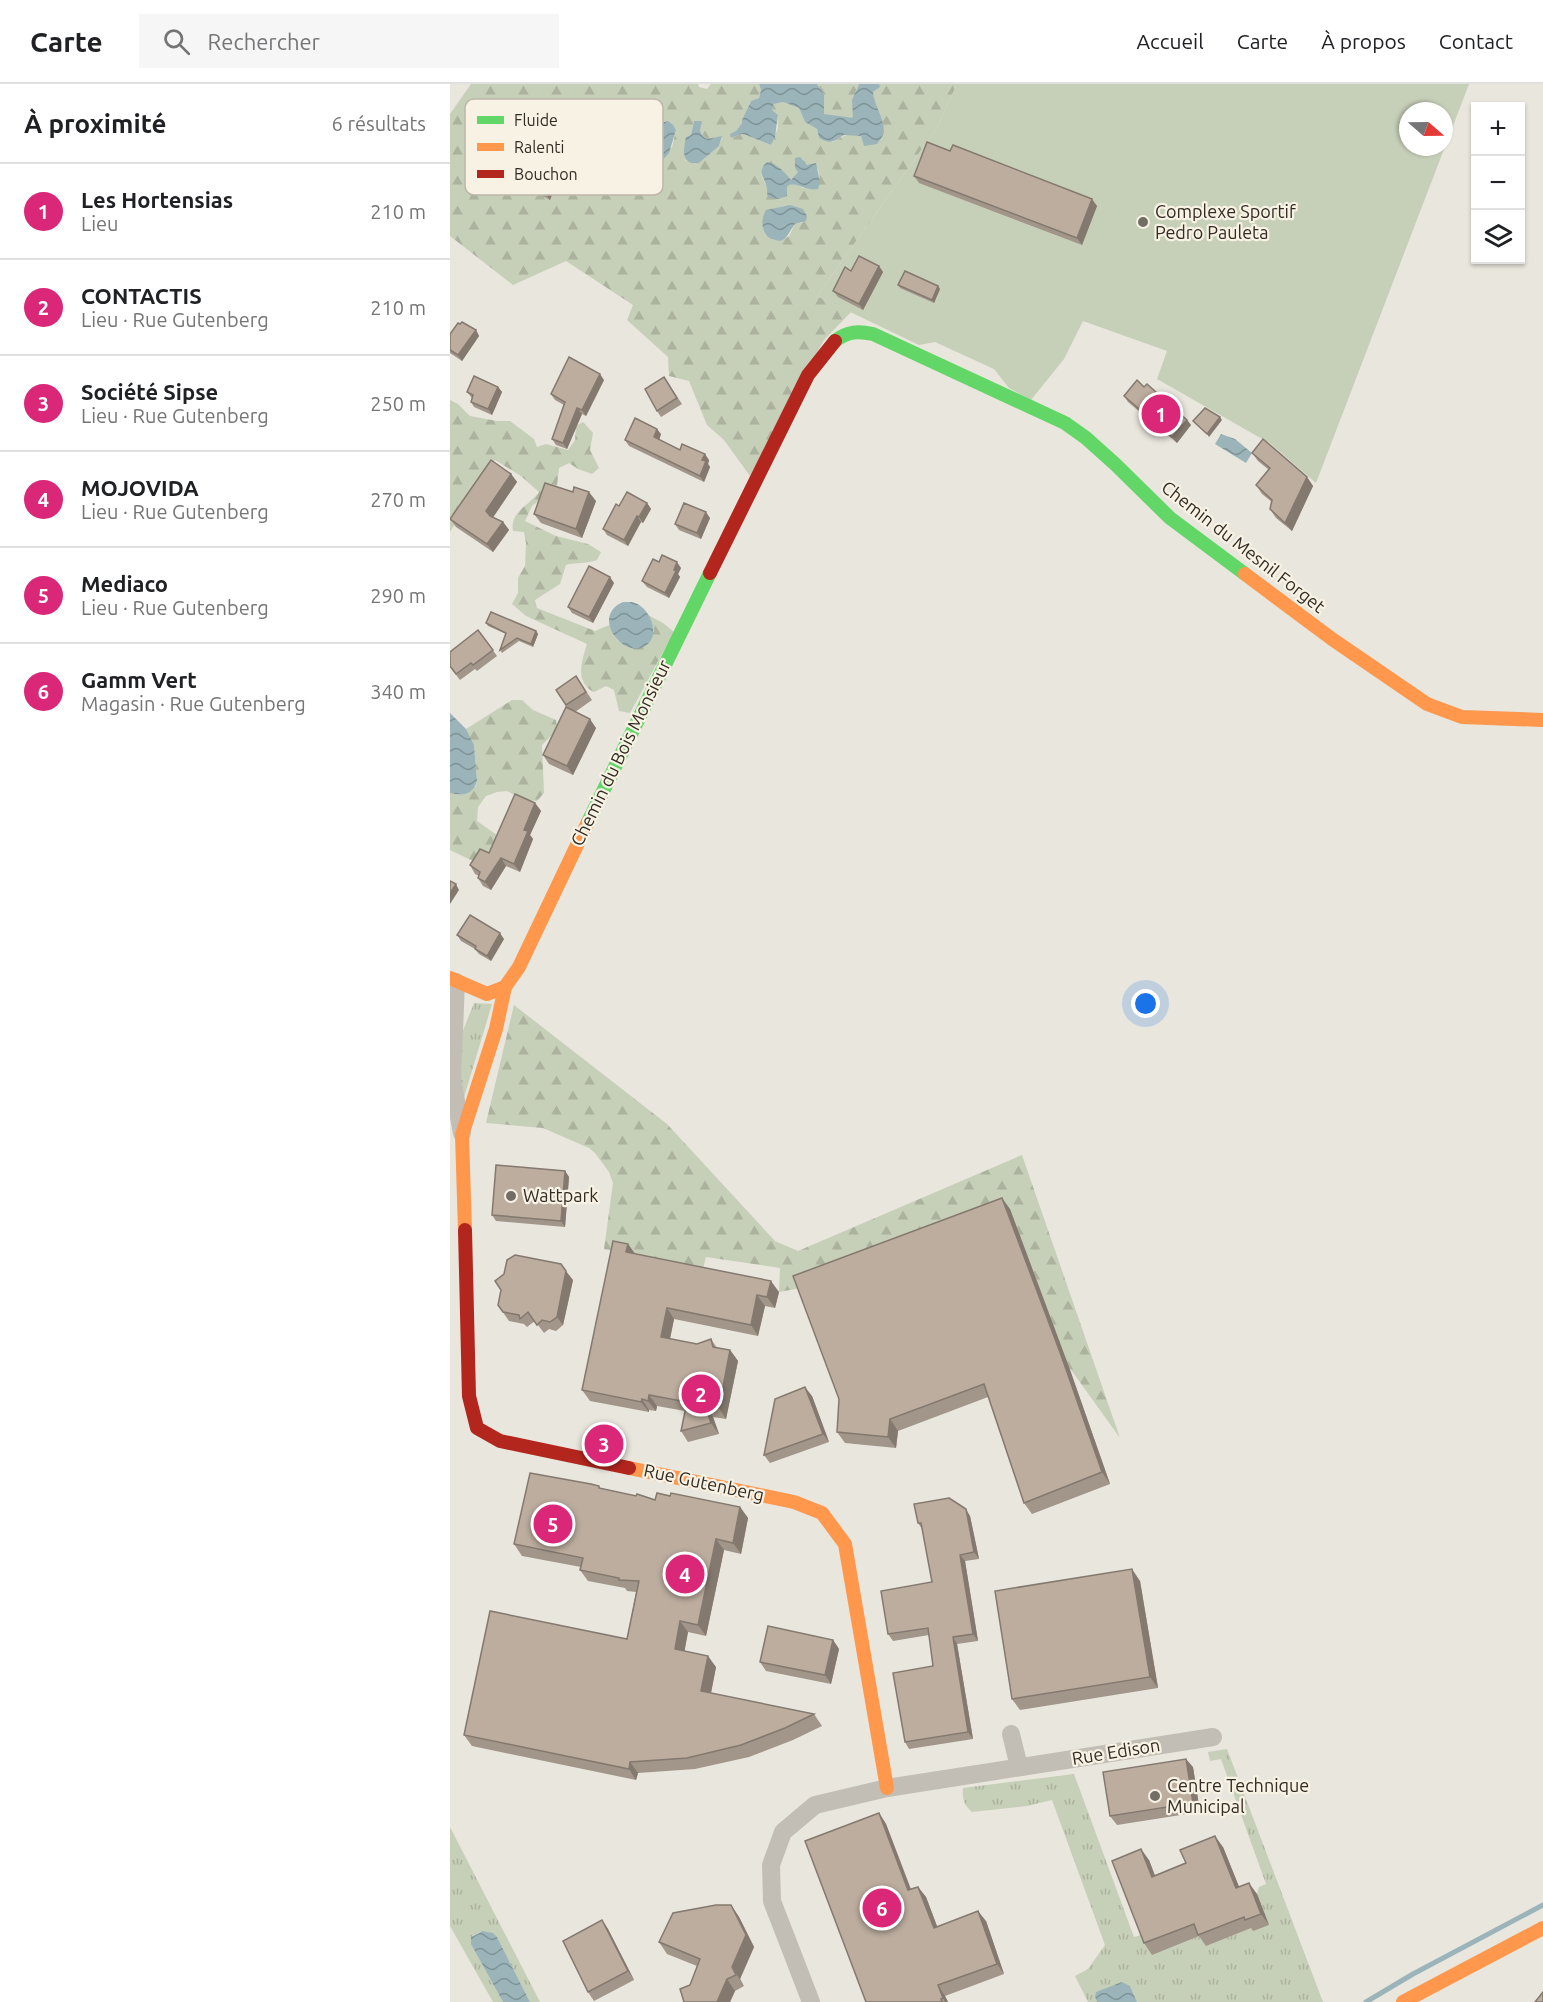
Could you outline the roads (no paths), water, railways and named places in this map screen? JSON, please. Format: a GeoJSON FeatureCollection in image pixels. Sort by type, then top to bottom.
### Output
{"type":"FeatureCollection","features":[{"type":"Feature","properties":{"kind":"street","name":"Chemin du Mesnil Forget"},"geometry":{"type":"LineString","coordinates":[[837,339],[855,330],[873,334],[1065,423],[1115,464],[1170,518],[1332,639],[1427,704],[1462,717],[1543,720]]}},
{"type":"Feature","properties":{"kind":"street","name":"Chemin du Bois Monsieur"},"geometry":{"type":"LineString","coordinates":[[505,987],[519,967],[600,795],[808,375],[837,339]]}},
{"type":"Feature","properties":{"kind":"street"},"geometry":{"type":"LineString","coordinates":[[462,1135],[452,1080],[453,980],[487,994],[505,987]]}},
{"type":"Feature","properties":{"kind":"street","name":"Rue Gutenberg"},"geometry":{"type":"LineString","coordinates":[[505,987],[496,1029],[462,1135],[468,1396],[477,1428],[500,1442],[794,1502],[822,1514],[845,1544],[887,1788]]}},
{"type":"Feature","properties":{"kind":"street"},"geometry":{"type":"LineString","coordinates":[[1011,1734],[1019,1767]]}},
{"type":"Feature","properties":{"kind":"street","name":"Rue Edison"},"geometry":{"type":"LineString","coordinates":[[887,1788],[1213,1737]]}},
{"type":"Feature","properties":{"kind":"street"},"geometry":{"type":"LineString","coordinates":[[811,2002],[772,1901],[771,1865],[783,1832],[815,1805],[887,1788]]}},
{"type":"Feature","properties":{"kind":"street"},"geometry":{"type":"LineString","coordinates":[[1402,2002],[1543,1928]]}},
{"type":"Feature","properties":{"kind":"street"},"geometry":{"type":"LineString","coordinates":[[802,2002],[803,1982]]}},
{"type":"Feature","properties":{"kind":"water"},"geometry":{"type":"Polygon","coordinates":[[[759,84],[817,84],[824,94],[824,114],[853,118],[852,100],[859,84],[879,84],[880,87],[873,92],[882,121],[883,134],[877,144],[864,146],[861,136],[844,135],[833,141],[827,141],[819,138],[817,129],[805,122],[799,108],[783,102],[774,104],[772,110],[778,115],[775,137],[771,145],[742,134],[731,138],[730,134],[736,131],[742,123],[751,101],[759,98],[761,90],[759,84]]]}},
{"type":"Feature","properties":{"kind":"water"},"geometry":{"type":"Polygon","coordinates":[[[668,121],[676,130],[669,153],[663,160],[663,122],[668,121]]]}},
{"type":"Feature","properties":{"kind":"water"},"geometry":{"type":"Polygon","coordinates":[[[694,121],[702,122],[701,132],[707,139],[722,136],[719,146],[699,163],[686,160],[684,152],[686,137],[691,135],[694,121]]]}},
{"type":"Feature","properties":{"kind":"water"},"geometry":{"type":"Polygon","coordinates":[[[800,157],[807,165],[816,163],[820,182],[818,189],[790,184],[787,187],[787,196],[778,199],[768,197],[762,174],[764,165],[767,162],[774,165],[791,180],[798,172],[795,168],[795,158],[800,157]]]}},
{"type":"Feature","properties":{"kind":"water"},"geometry":{"type":"Polygon","coordinates":[[[790,205],[803,209],[807,216],[806,221],[795,224],[785,239],[779,241],[768,237],[762,224],[766,210],[790,205]]]}},
{"type":"Feature","properties":{"kind":"water"},"geometry":{"type":"Polygon","coordinates":[[[1221,434],[1235,439],[1252,453],[1246,463],[1215,444],[1221,434]]]}},
{"type":"Feature","properties":{"kind":"water"},"geometry":{"type":"Polygon","coordinates":[[[623,602],[637,604],[650,617],[653,635],[643,647],[633,649],[624,645],[611,629],[609,619],[613,609],[623,602]]]}},
{"type":"Feature","properties":{"kind":"water"},"geometry":{"type":"Polygon","coordinates":[[[450,713],[466,729],[474,745],[477,781],[470,792],[463,794],[450,793],[450,713]]]}},
{"type":"Feature","properties":{"kind":"water"},"geometry":{"type":"Polygon","coordinates":[[[483,1931],[493,1933],[497,1937],[530,2002],[503,2002],[471,1944],[471,1937],[483,1931]]]}},
{"type":"Feature","properties":{"kind":"water"},"geometry":{"type":"Polygon","coordinates":[[[1122,1982],[1130,1986],[1137,2002],[1097,2002],[1096,1992],[1122,1982]]]}},
{"type":"Feature","properties":{"kind":"waterway"},"geometry":{"type":"LineString","coordinates":[[1366,2002],[1413,1974],[1543,1905]]}},
{"type":"Feature","properties":{"kind":"place","name":"Complexe Sportif Pedro Pauleta"},"geometry":{"type":"Point","coordinates":[1143,222]}},
{"type":"Feature","properties":{"kind":"place","name":"Les Hortensias"},"geometry":{"type":"Point","coordinates":[1161,414]}},
{"type":"Feature","properties":{"kind":"place","name":"Wattpark"},"geometry":{"type":"Point","coordinates":[511,1196]}},
{"type":"Feature","properties":{"kind":"place","name":"CONTACTIS"},"geometry":{"type":"Point","coordinates":[701,1394]}},
{"type":"Feature","properties":{"kind":"place","name":"Société Sipse"},"geometry":{"type":"Point","coordinates":[604,1444]}},
{"type":"Feature","properties":{"kind":"place","name":"Mediaco"},"geometry":{"type":"Point","coordinates":[553,1524]}},
{"type":"Feature","properties":{"kind":"place","name":"MOJOVIDA"},"geometry":{"type":"Point","coordinates":[685,1574]}},
{"type":"Feature","properties":{"kind":"place","name":"Centre Technique Municipal"},"geometry":{"type":"Point","coordinates":[1155,1796]}},
{"type":"Feature","properties":{"kind":"place","name":"Gamm Vert"},"geometry":{"type":"Point","coordinates":[882,1908]}}]}
